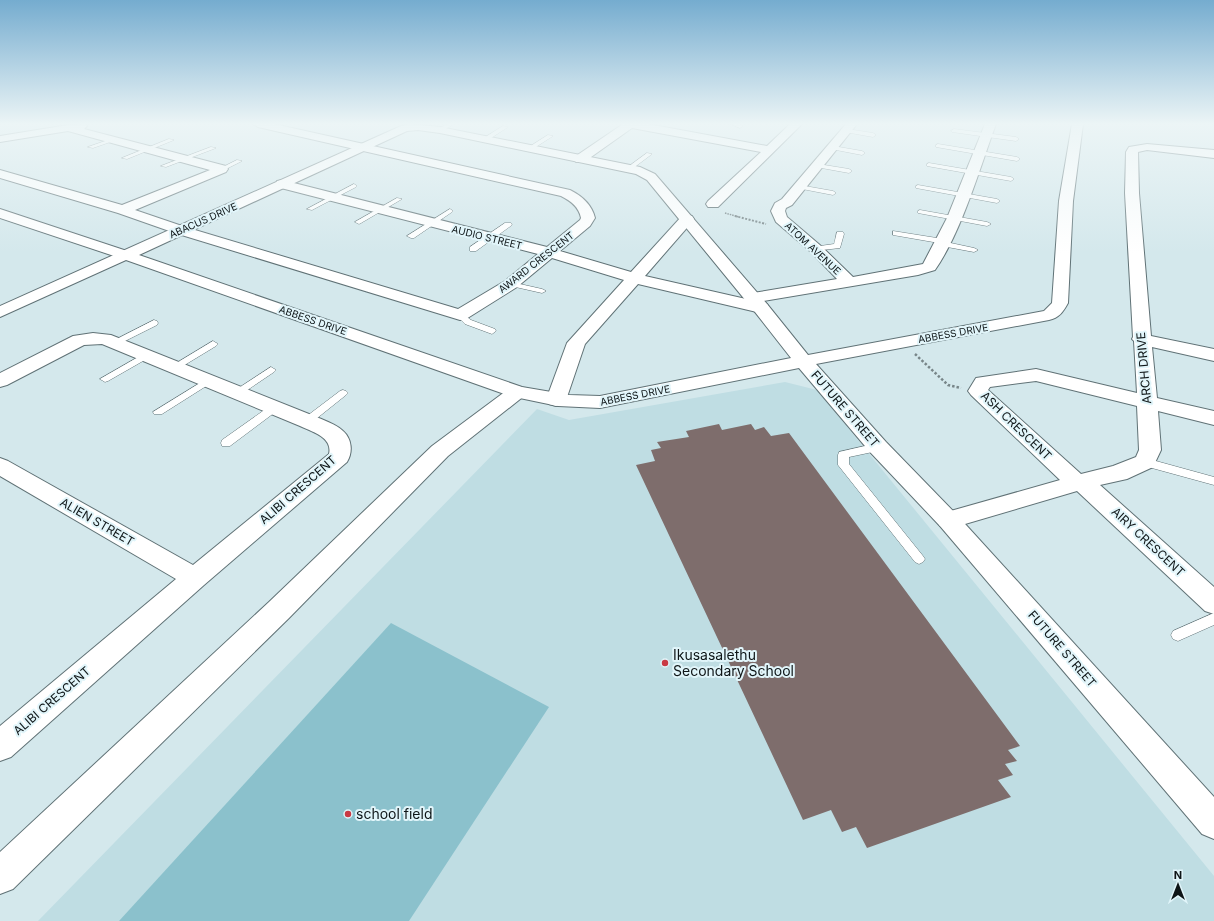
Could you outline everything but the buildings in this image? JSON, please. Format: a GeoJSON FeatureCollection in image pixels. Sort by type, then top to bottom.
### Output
{"type":"FeatureCollection","features":[{"type":"Feature","properties":{"kind":"street"},"geometry":{"type":"LineString","coordinates":[[214,167],[222,169]]}},
{"type":"Feature","properties":{"kind":"street","name":"ABACUS DRIVE"},"geometry":{"type":"LineString","coordinates":[[0,312],[319,167]]}},
{"type":"Feature","properties":{"kind":"street","name":"AWARD CRESCENT"},"geometry":{"type":"LineString","coordinates":[[447,167],[565,193],[575,197],[588,216],[587,220],[510,284],[460,315]]}},
{"type":"Feature","properties":{"kind":"street","name":"FUTURE STREET"},"geometry":{"type":"LineString","coordinates":[[625,167],[640,171],[651,177],[757,303],[803,361],[878,447],[948,520],[1214,822]]}},
{"type":"Feature","properties":{"kind":"street"},"geometry":{"type":"LineString","coordinates":[[713,204],[752,167]]}},
{"type":"Feature","properties":{"kind":"street","name":"ATOM AVENUE"},"geometry":{"type":"LineString","coordinates":[[817,167],[787,202],[780,206],[778,211],[781,219],[816,248],[849,282],[926,269],[931,264],[943,243],[974,167]]}},
{"type":"Feature","properties":{"kind":"street","name":"ABBESS DRIVE"},"geometry":{"type":"LineString","coordinates":[[0,213],[125,254],[518,392],[556,400],[586,403],[611,401],[803,361],[1049,315],[1056,310],[1060,303],[1066,201],[1072,167]]}},
{"type":"Feature","properties":{"kind":"street","name":"ARCH DRIVE"},"geometry":{"type":"LineString","coordinates":[[1132,167],[1132,194],[1141,339],[1150,450],[1145,462]]}},
{"type":"Feature","properties":{"kind":"street"},"geometry":{"type":"LineString","coordinates":[[123,210],[222,169]]}},
{"type":"Feature","properties":{"kind":"street"},"geometry":{"type":"LineString","coordinates":[[0,174],[123,210],[180,230],[460,315]]}},
{"type":"Feature","properties":{"kind":"street","name":"AUDIO STREET"},"geometry":{"type":"LineString","coordinates":[[282,184],[548,252],[634,278],[757,303]]}},
{"type":"Feature","properties":{"kind":"street"},"geometry":{"type":"LineString","coordinates":[[556,400],[576,343],[687,219]]}},
{"type":"Feature","properties":{"kind":"street"},"geometry":{"type":"LineString","coordinates":[[757,303],[849,282]]}},
{"type":"Feature","properties":{"kind":"street","name":"ALIBI CRESCENT"},"geometry":{"type":"LineString","coordinates":[[0,381],[79,340],[100,338],[116,342],[307,421],[335,435],[342,448],[339,457],[195,578],[0,746]]}},
{"type":"Feature","properties":{"kind":"street"},"geometry":{"type":"LineString","coordinates":[[1141,339],[1214,355]]}},
{"type":"Feature","properties":{"kind":"street","name":"ASH CRESCENT"},"geometry":{"type":"LineString","coordinates":[[1079,483],[978,391],[983,382],[1036,375],[1147,402]]}},
{"type":"Feature","properties":{"kind":"street"},"geometry":{"type":"LineString","coordinates":[[0,876],[285,604],[415,474],[440,451],[518,392]]}},
{"type":"Feature","properties":{"kind":"street"},"geometry":{"type":"LineString","coordinates":[[1147,402],[1214,418]]}},
{"type":"Feature","properties":{"kind":"street"},"geometry":{"type":"LineString","coordinates":[[948,520],[1119,473],[1145,462]]}},
{"type":"Feature","properties":{"kind":"street","name":"ALIEN STREET"},"geometry":{"type":"LineString","coordinates":[[0,466],[195,578]]}},
{"type":"Feature","properties":{"kind":"street","name":"AIRY CRESCENT"},"geometry":{"type":"LineString","coordinates":[[1079,483],[1214,603]]}},
{"type":"Feature","properties":{"kind":"lane"},"geometry":{"type":"LineString","coordinates":[[222,169],[226,167]]}},
{"type":"Feature","properties":{"kind":"lane"},"geometry":{"type":"LineString","coordinates":[[824,167],[849,171]]}},
{"type":"Feature","properties":{"kind":"lane"},"geometry":{"type":"LineString","coordinates":[[945,167],[1012,179]]}},
{"type":"Feature","properties":{"kind":"lane"},"geometry":{"type":"LineString","coordinates":[[310,209],[354,186]]}},
{"type":"Feature","properties":{"kind":"lane"},"geometry":{"type":"LineString","coordinates":[[799,187],[834,193]]}},
{"type":"Feature","properties":{"kind":"lane"},"geometry":{"type":"LineString","coordinates":[[918,187],[997,201]]}},
{"type":"Feature","properties":{"kind":"lane"},"geometry":{"type":"LineString","coordinates":[[359,222],[399,199]]}},
{"type":"Feature","properties":{"kind":"lane"},"geometry":{"type":"LineString","coordinates":[[411,236],[450,211]]}},
{"type":"Feature","properties":{"kind":"lane"},"geometry":{"type":"LineString","coordinates":[[920,212],[987,224]]}},
{"type":"Feature","properties":{"kind":"lane"},"geometry":{"type":"LineString","coordinates":[[473,249],[508,225]]}},
{"type":"Feature","properties":{"kind":"lane"},"geometry":{"type":"LineString","coordinates":[[896,233],[974,250]]}},
{"type":"Feature","properties":{"kind":"lane"},"geometry":{"type":"LineString","coordinates":[[816,248],[837,246],[840,234]]}},
{"type":"Feature","properties":{"kind":"lane"},"geometry":{"type":"LineString","coordinates":[[510,284],[542,292]]}},
{"type":"Feature","properties":{"kind":"lane"},"geometry":{"type":"LineString","coordinates":[[460,315],[468,322],[492,331]]}},
{"type":"Feature","properties":{"kind":"lane"},"geometry":{"type":"LineString","coordinates":[[116,342],[154,323]]}},
{"type":"Feature","properties":{"kind":"lane"},"geometry":{"type":"LineString","coordinates":[[175,367],[213,344]]}},
{"type":"Feature","properties":{"kind":"lane"},"geometry":{"type":"LineString","coordinates":[[105,379],[147,355]]}},
{"type":"Feature","properties":{"kind":"lane"},"geometry":{"type":"LineString","coordinates":[[237,393],[271,370]]}},
{"type":"Feature","properties":{"kind":"lane"},"geometry":{"type":"LineString","coordinates":[[158,412],[208,381]]}},
{"type":"Feature","properties":{"kind":"lane"},"geometry":{"type":"LineString","coordinates":[[307,421],[343,393]]}},
{"type":"Feature","properties":{"kind":"lane"},"geometry":{"type":"LineString","coordinates":[[226,443],[274,408]]}},
{"type":"Feature","properties":{"kind":"lane"},"geometry":{"type":"LineString","coordinates":[[878,447],[843,455],[844,464],[919,559]]}},
{"type":"Feature","properties":{"kind":"lane"},"geometry":{"type":"LineString","coordinates":[[1145,462],[1213,481]]}},
{"type":"Feature","properties":{"kind":"lane"},"geometry":{"type":"LineString","coordinates":[[1178,635],[1214,619]]}},
{"type":"Feature","properties":{"kind":"path"},"geometry":{"type":"LineString","coordinates":[[713,204],[725,213],[775,226],[788,225]]}},
{"type":"Feature","properties":{"kind":"path"},"geometry":{"type":"LineString","coordinates":[[903,342],[948,385],[978,391]]}},
{"type":"Feature","properties":{"kind":"shaded area","name":"Ikusasalethu Secondary School"},"geometry":{"type":"Polygon","coordinates":[[[785,382],[817,390],[1214,876],[1214,921],[38,921],[537,409],[569,420],[785,382]]]}},
{"type":"Feature","properties":{"kind":"shaded area","name":"school field"},"geometry":{"type":"Polygon","coordinates":[[[391,623],[549,707],[409,921],[119,921],[391,623]]]}},
{"type":"Feature","properties":{"kind":"place","name":"Ikusasalethu Secondary School"},"geometry":{"type":"Point","coordinates":[665,663]}},
{"type":"Feature","properties":{"kind":"place","name":"school field"},"geometry":{"type":"Point","coordinates":[348,814]}}]}
